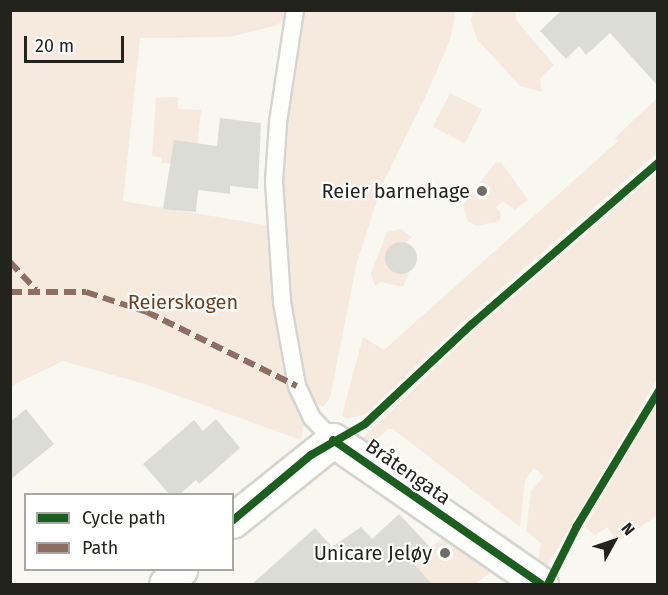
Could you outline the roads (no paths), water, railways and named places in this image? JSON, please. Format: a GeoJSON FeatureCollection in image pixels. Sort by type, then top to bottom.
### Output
{"type":"FeatureCollection","features":[{"type":"Feature","properties":{"kind":"street"},"geometry":{"type":"LineString","coordinates":[[234,519],[333,440]]}},
{"type":"Feature","properties":{"kind":"street","name":"Bråtengata"},"geometry":{"type":"LineString","coordinates":[[333,440],[531,582]]}},
{"type":"Feature","properties":{"kind":"street"},"geometry":{"type":"LineString","coordinates":[[166,585],[179,571]]}},
{"type":"Feature","properties":{"kind":"lane","name":"Bråtengata"},"geometry":{"type":"LineString","coordinates":[[295,10],[278,123],[274,181],[282,302],[297,386],[312,418],[333,440]]}},
{"type":"Feature","properties":{"kind":"place","name":"Reier barnehage"},"geometry":{"type":"Point","coordinates":[482,191]}},
{"type":"Feature","properties":{"kind":"place","name":"Unicare Jeløy"},"geometry":{"type":"Point","coordinates":[445,553]}},
{"type":"Feature","properties":{"kind":"park label","name":"Reierskogen"},"geometry":{"type":"Point","coordinates":[183,302]}}]}
